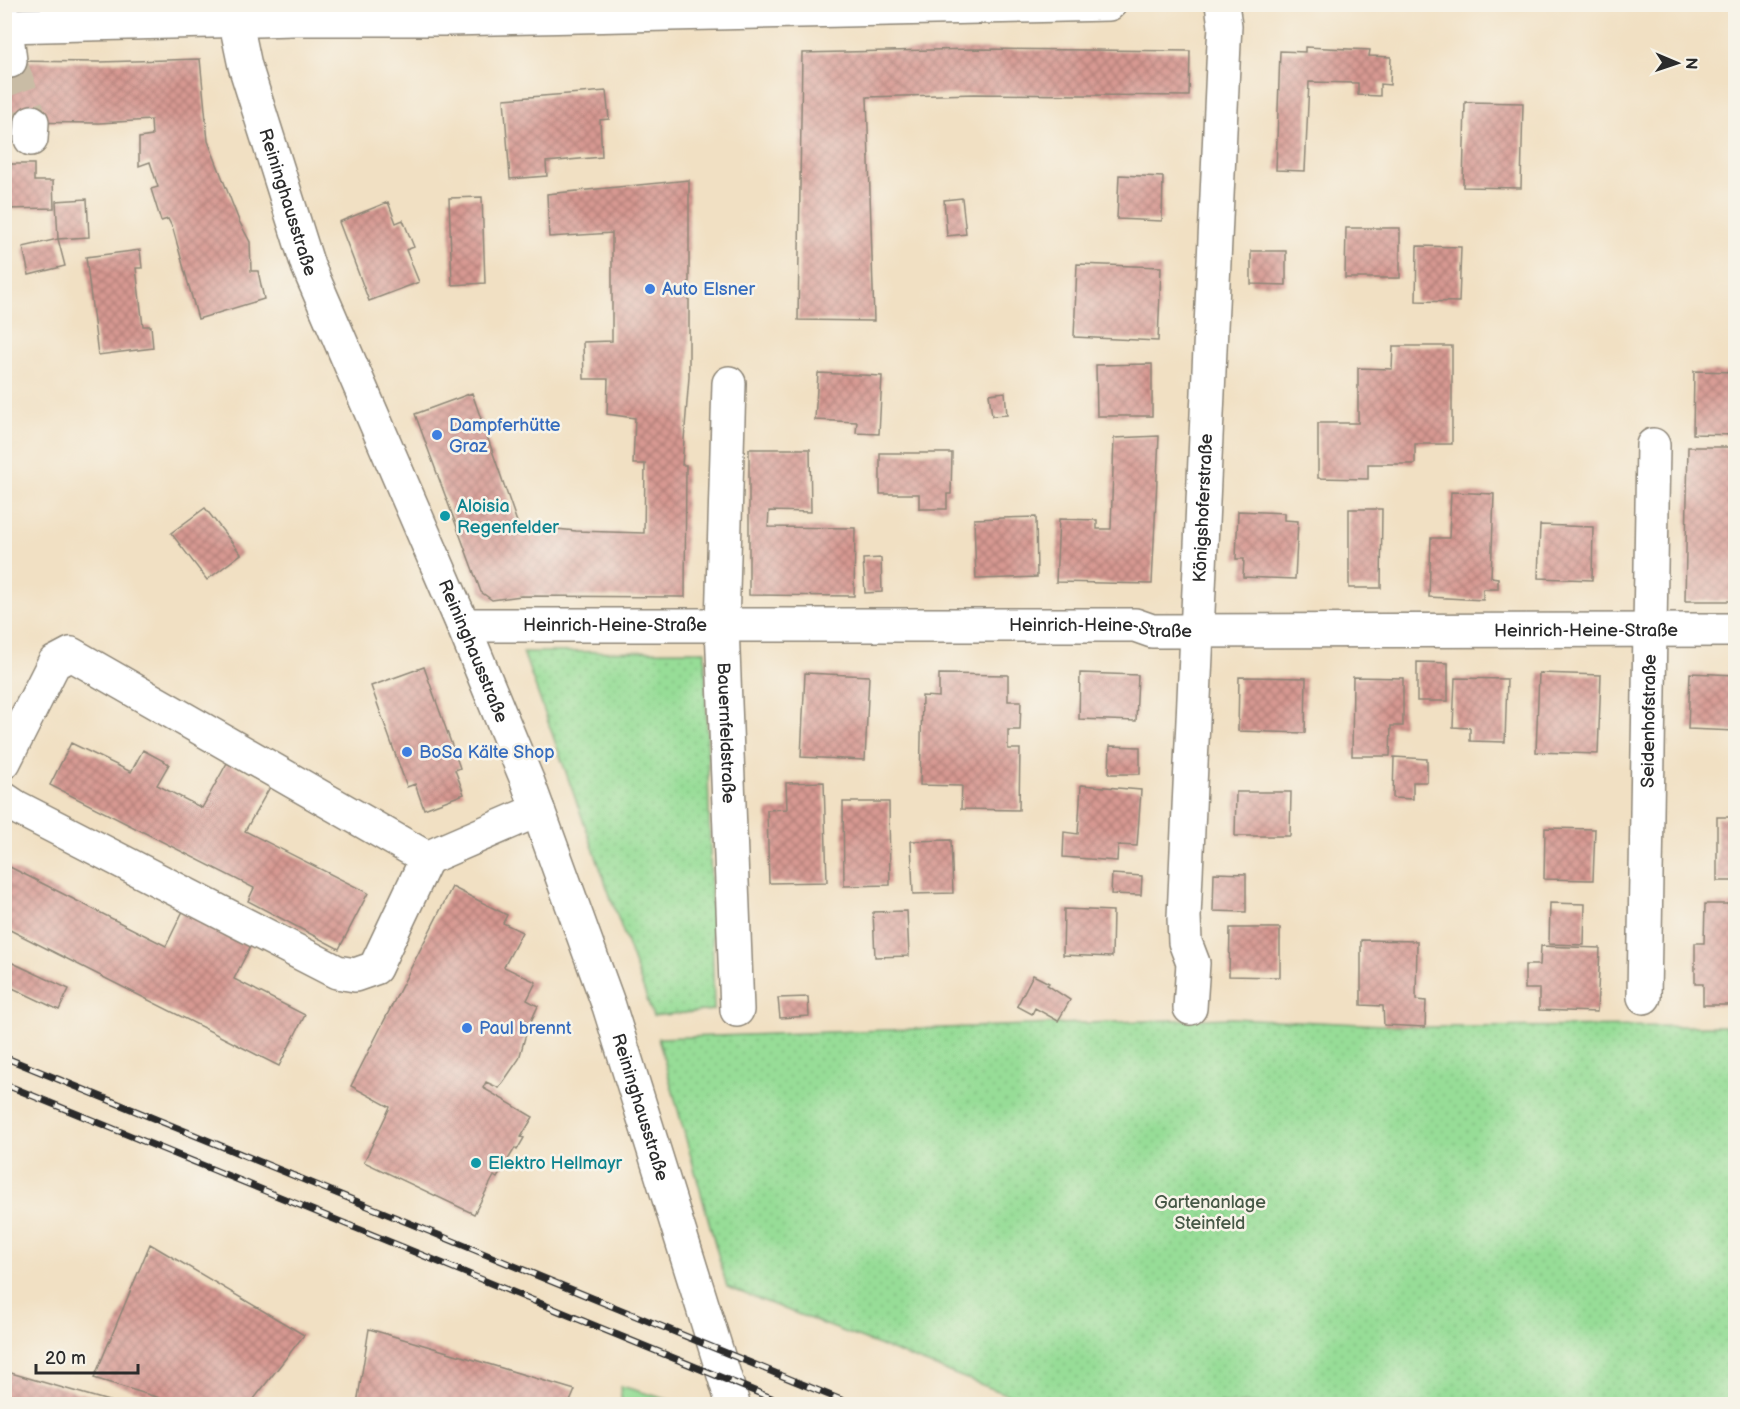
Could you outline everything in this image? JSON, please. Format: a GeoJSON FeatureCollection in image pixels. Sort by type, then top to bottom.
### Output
{"type":"FeatureCollection","features":[{"type":"Feature","properties":{"kind":"street"},"geometry":{"type":"LineString","coordinates":[[9,61],[5,26],[234,13],[448,19],[721,8],[1109,4]]}},
{"type":"Feature","properties":{"kind":"street","name":"Königshoferstraße"},"geometry":{"type":"LineString","coordinates":[[1190,1008],[1193,963],[1185,942],[1184,917],[1225,26],[1222,4]]}},
{"type":"Feature","properties":{"kind":"street","name":"Reininghausstraße"},"geometry":{"type":"LineString","coordinates":[[234,13],[245,66],[308,267],[463,625],[538,810],[612,1015],[733,1404]]}},
{"type":"Feature","properties":{"kind":"street","name":"Bauernfeldstraße"},"geometry":{"type":"LineString","coordinates":[[729,383],[722,626],[737,1010]]}},
{"type":"Feature","properties":{"kind":"street","name":"Seidenhofstraße"},"geometry":{"type":"LineString","coordinates":[[1644,997],[1653,444]]}},
{"type":"Feature","properties":{"kind":"street","name":"Heinrich-Heine-Straße"},"geometry":{"type":"LineString","coordinates":[[463,625],[1135,626],[1152,632],[1736,630]]}},
{"type":"Feature","properties":{"kind":"street"},"geometry":{"type":"LineString","coordinates":[[4,762],[54,663],[71,654],[427,858]]}},
{"type":"Feature","properties":{"kind":"street"},"geometry":{"type":"LineString","coordinates":[[4,799],[337,972],[355,975],[375,968],[427,858],[538,810]]}},
{"type":"Feature","properties":{"kind":"green space"},"geometry":{"type":"Polygon","coordinates":[[[705,651],[714,1010],[653,1016],[523,652],[705,651]]]}},
{"type":"Feature","properties":{"kind":"green space","name":"Gartenanlage Steinfeld"},"geometry":{"type":"Polygon","coordinates":[[[1231,1018],[1425,1027],[1735,1026],[1735,1404],[1032,1404],[727,1287],[658,1038],[1231,1018]]]}},
{"type":"Feature","properties":{"kind":"green space"},"geometry":{"type":"Polygon","coordinates":[[[621,1386],[683,1404],[622,1404],[621,1386]]]}},
{"type":"Feature","properties":{"kind":"building"},"geometry":{"type":"Polygon","coordinates":[[[1305,47],[1370,50],[1369,56],[1391,57],[1390,85],[1380,84],[1380,96],[1358,95],[1358,83],[1309,82],[1305,171],[1276,170],[1280,51],[1305,52],[1305,47]]]}},
{"type":"Feature","properties":{"kind":"building"},"geometry":{"type":"Polygon","coordinates":[[[975,49],[1190,51],[1189,96],[975,94],[867,97],[874,321],[798,320],[802,53],[975,49]]]}},
{"type":"Feature","properties":{"kind":"building"},"geometry":{"type":"Polygon","coordinates":[[[200,59],[208,141],[239,221],[250,242],[251,271],[258,271],[264,299],[198,319],[173,229],[168,219],[161,221],[151,189],[158,187],[150,162],[139,166],[139,138],[152,136],[151,120],[99,123],[4,122],[4,61],[100,62],[200,59]]]}},
{"type":"Feature","properties":{"kind":"building"},"geometry":{"type":"Polygon","coordinates":[[[606,91],[609,119],[600,120],[602,157],[546,162],[547,176],[510,179],[504,99],[606,91]]]}},
{"type":"Feature","properties":{"kind":"building"},"geometry":{"type":"Polygon","coordinates":[[[1465,102],[1523,103],[1521,188],[1463,187],[1465,102]]]}},
{"type":"Feature","properties":{"kind":"building"},"geometry":{"type":"Polygon","coordinates":[[[6,164],[34,164],[34,181],[53,181],[54,208],[4,209],[6,164]]]}},
{"type":"Feature","properties":{"kind":"building"},"geometry":{"type":"Polygon","coordinates":[[[1119,175],[1163,177],[1162,221],[1117,219],[1119,175]]]}},
{"type":"Feature","properties":{"kind":"building"},"geometry":{"type":"Polygon","coordinates":[[[689,180],[689,377],[682,465],[686,465],[685,597],[521,596],[492,600],[481,592],[415,414],[472,393],[518,525],[576,531],[644,533],[645,464],[633,464],[635,418],[607,414],[608,379],[584,379],[583,342],[612,341],[612,233],[549,237],[547,194],[689,180]]]}},
{"type":"Feature","properties":{"kind":"building"},"geometry":{"type":"Polygon","coordinates":[[[482,197],[485,283],[452,285],[449,198],[482,197]]]}},
{"type":"Feature","properties":{"kind":"building"},"geometry":{"type":"Polygon","coordinates":[[[962,198],[966,234],[947,236],[944,200],[962,198]]]}},
{"type":"Feature","properties":{"kind":"building"},"geometry":{"type":"Polygon","coordinates":[[[87,199],[89,237],[58,239],[56,201],[87,199]]]}},
{"type":"Feature","properties":{"kind":"building"},"geometry":{"type":"Polygon","coordinates":[[[388,202],[396,223],[403,220],[414,247],[406,250],[419,282],[369,301],[339,222],[388,202]]]}},
{"type":"Feature","properties":{"kind":"building"},"geometry":{"type":"Polygon","coordinates":[[[1346,228],[1400,228],[1400,278],[1345,278],[1346,228]]]}},
{"type":"Feature","properties":{"kind":"building"},"geometry":{"type":"Polygon","coordinates":[[[58,239],[65,266],[29,275],[23,247],[58,239]]]}},
{"type":"Feature","properties":{"kind":"building"},"geometry":{"type":"Polygon","coordinates":[[[1417,246],[1461,247],[1459,302],[1416,301],[1417,246]]]}},
{"type":"Feature","properties":{"kind":"building"},"geometry":{"type":"Polygon","coordinates":[[[140,250],[142,268],[136,268],[143,326],[151,326],[153,348],[98,355],[86,257],[140,250]]]}},
{"type":"Feature","properties":{"kind":"building"},"geometry":{"type":"Polygon","coordinates":[[[1251,251],[1286,251],[1286,285],[1251,284],[1251,251]]]}},
{"type":"Feature","properties":{"kind":"building"},"geometry":{"type":"Polygon","coordinates":[[[1077,264],[1161,267],[1158,341],[1074,337],[1077,264]]]}},
{"type":"Feature","properties":{"kind":"building"},"geometry":{"type":"Polygon","coordinates":[[[1393,346],[1452,346],[1452,444],[1415,444],[1415,464],[1368,464],[1368,479],[1318,478],[1318,423],[1358,423],[1358,368],[1392,369],[1393,346]]]}},
{"type":"Feature","properties":{"kind":"building"},"geometry":{"type":"Polygon","coordinates":[[[1152,364],[1152,416],[1097,416],[1096,365],[1152,364]]]}},
{"type":"Feature","properties":{"kind":"building"},"geometry":{"type":"Polygon","coordinates":[[[1694,371],[1736,372],[1736,435],[1693,434],[1694,371]]]}},
{"type":"Feature","properties":{"kind":"building"},"geometry":{"type":"Polygon","coordinates":[[[818,373],[882,376],[879,434],[856,433],[857,422],[815,420],[818,373]]]}},
{"type":"Feature","properties":{"kind":"building"},"geometry":{"type":"Polygon","coordinates":[[[1005,392],[1007,415],[992,416],[989,394],[1005,392]]]}},
{"type":"Feature","properties":{"kind":"building"},"geometry":{"type":"Polygon","coordinates":[[[1159,436],[1152,584],[1056,582],[1059,519],[1097,520],[1097,529],[1111,529],[1114,438],[1159,436]]]}},
{"type":"Feature","properties":{"kind":"building"},"geometry":{"type":"Polygon","coordinates":[[[1688,447],[1736,447],[1736,601],[1685,601],[1688,447]]]}},
{"type":"Feature","properties":{"kind":"building"},"geometry":{"type":"Polygon","coordinates":[[[749,449],[810,449],[811,512],[769,511],[768,527],[855,528],[854,596],[749,595],[749,449]]]}},
{"type":"Feature","properties":{"kind":"building"},"geometry":{"type":"Polygon","coordinates":[[[880,453],[952,453],[951,494],[947,494],[947,509],[919,509],[919,494],[880,494],[880,453]]]}},
{"type":"Feature","properties":{"kind":"building"},"geometry":{"type":"Polygon","coordinates":[[[1451,492],[1494,494],[1491,577],[1498,578],[1498,589],[1483,589],[1483,600],[1429,597],[1431,538],[1449,538],[1451,492]]]}},
{"type":"Feature","properties":{"kind":"building"},"geometry":{"type":"Polygon","coordinates":[[[205,508],[241,554],[207,580],[171,533],[205,508]]]}},
{"type":"Feature","properties":{"kind":"building"},"geometry":{"type":"Polygon","coordinates":[[[1349,509],[1382,509],[1381,588],[1349,588],[1349,509]]]}},
{"type":"Feature","properties":{"kind":"building"},"geometry":{"type":"Polygon","coordinates":[[[1238,511],[1284,513],[1284,520],[1298,521],[1295,579],[1243,577],[1244,559],[1236,559],[1238,511]]]}},
{"type":"Feature","properties":{"kind":"building"},"geometry":{"type":"Polygon","coordinates":[[[1036,517],[1037,577],[976,579],[974,519],[1036,517]]]}},
{"type":"Feature","properties":{"kind":"building"},"geometry":{"type":"Polygon","coordinates":[[[1540,525],[1593,527],[1592,580],[1538,578],[1540,525]]]}},
{"type":"Feature","properties":{"kind":"building"},"geometry":{"type":"Polygon","coordinates":[[[881,558],[882,592],[865,593],[863,559],[881,558]]]}},
{"type":"Feature","properties":{"kind":"building"},"geometry":{"type":"Polygon","coordinates":[[[1417,662],[1448,663],[1448,701],[1417,701],[1417,662]]]}},
{"type":"Feature","properties":{"kind":"building"},"geometry":{"type":"Polygon","coordinates":[[[424,667],[460,768],[455,770],[464,794],[424,809],[415,784],[407,787],[371,686],[424,667]]]}},
{"type":"Feature","properties":{"kind":"building"},"geometry":{"type":"Polygon","coordinates":[[[805,673],[869,676],[865,760],[801,757],[805,673]]]}},
{"type":"Feature","properties":{"kind":"building"},"geometry":{"type":"Polygon","coordinates":[[[1080,673],[1138,675],[1136,721],[1079,719],[1080,673]]]}},
{"type":"Feature","properties":{"kind":"building"},"geometry":{"type":"Polygon","coordinates":[[[1539,673],[1601,675],[1598,754],[1536,752],[1539,673]]]}},
{"type":"Feature","properties":{"kind":"building"},"geometry":{"type":"Polygon","coordinates":[[[1690,673],[1736,675],[1736,731],[1688,729],[1690,673]]]}},
{"type":"Feature","properties":{"kind":"building"},"geometry":{"type":"Polygon","coordinates":[[[939,674],[1008,675],[1008,701],[1021,701],[1020,730],[1008,730],[1008,749],[1020,749],[1019,810],[961,809],[962,786],[920,785],[922,696],[939,697],[939,674]]]}},
{"type":"Feature","properties":{"kind":"building"},"geometry":{"type":"Polygon","coordinates":[[[1239,677],[1306,678],[1305,733],[1238,731],[1239,677]]]}},
{"type":"Feature","properties":{"kind":"building"},"geometry":{"type":"Polygon","coordinates":[[[1353,677],[1403,678],[1403,726],[1391,726],[1390,756],[1352,756],[1353,677]]]}},
{"type":"Feature","properties":{"kind":"building"},"geometry":{"type":"Polygon","coordinates":[[[1455,678],[1507,679],[1505,742],[1470,741],[1470,728],[1453,727],[1455,678]]]}},
{"type":"Feature","properties":{"kind":"building"},"geometry":{"type":"Polygon","coordinates":[[[71,743],[131,772],[143,750],[169,764],[157,785],[202,808],[227,763],[270,787],[245,831],[368,893],[339,949],[248,901],[254,888],[50,785],[71,743]]]}},
{"type":"Feature","properties":{"kind":"building"},"geometry":{"type":"Polygon","coordinates":[[[1110,746],[1140,747],[1140,774],[1109,774],[1110,746]]]}},
{"type":"Feature","properties":{"kind":"building"},"geometry":{"type":"Polygon","coordinates":[[[1394,757],[1427,759],[1427,782],[1413,782],[1413,799],[1393,798],[1394,757]]]}},
{"type":"Feature","properties":{"kind":"building"},"geometry":{"type":"Polygon","coordinates":[[[824,782],[827,882],[769,883],[767,810],[787,809],[786,783],[824,782]]]}},
{"type":"Feature","properties":{"kind":"building"},"geometry":{"type":"Polygon","coordinates":[[[1081,785],[1141,790],[1137,846],[1118,845],[1117,861],[1063,857],[1064,832],[1078,834],[1081,785]]]}},
{"type":"Feature","properties":{"kind":"building"},"geometry":{"type":"Polygon","coordinates":[[[1236,792],[1291,792],[1290,836],[1235,836],[1236,792]]]}},
{"type":"Feature","properties":{"kind":"building"},"geometry":{"type":"Polygon","coordinates":[[[843,802],[889,802],[890,885],[844,886],[843,802]]]}},
{"type":"Feature","properties":{"kind":"building"},"geometry":{"type":"Polygon","coordinates":[[[1717,817],[1736,817],[1736,881],[1717,881],[1717,817]]]}},
{"type":"Feature","properties":{"kind":"building"},"geometry":{"type":"Polygon","coordinates":[[[1545,828],[1595,829],[1593,880],[1544,879],[1545,828]]]}},
{"type":"Feature","properties":{"kind":"building"},"geometry":{"type":"Polygon","coordinates":[[[951,840],[953,893],[913,894],[911,841],[951,840]]]}},
{"type":"Feature","properties":{"kind":"building"},"geometry":{"type":"Polygon","coordinates":[[[4,864],[166,946],[183,911],[251,945],[234,979],[305,1015],[279,1066],[4,927],[4,864]]]}},
{"type":"Feature","properties":{"kind":"building"},"geometry":{"type":"Polygon","coordinates":[[[1214,873],[1246,874],[1246,912],[1213,911],[1214,873]]]}},
{"type":"Feature","properties":{"kind":"building"},"geometry":{"type":"Polygon","coordinates":[[[1112,874],[1142,876],[1141,895],[1111,894],[1112,874]]]}},
{"type":"Feature","properties":{"kind":"building"},"geometry":{"type":"Polygon","coordinates":[[[452,887],[507,915],[503,923],[522,932],[504,967],[536,982],[527,1000],[538,1006],[527,1030],[519,1059],[499,1088],[486,1082],[483,1088],[533,1117],[521,1137],[524,1138],[517,1150],[515,1148],[497,1178],[494,1176],[474,1214],[364,1162],[390,1107],[351,1086],[452,887]]]}},
{"type":"Feature","properties":{"kind":"building"},"geometry":{"type":"Polygon","coordinates":[[[1550,903],[1585,904],[1584,945],[1549,944],[1550,903]]]}},
{"type":"Feature","properties":{"kind":"building"},"geometry":{"type":"Polygon","coordinates":[[[1705,904],[1736,904],[1736,1005],[1703,1005],[1703,984],[1695,984],[1695,943],[1704,943],[1705,904]]]}},
{"type":"Feature","properties":{"kind":"building"},"geometry":{"type":"Polygon","coordinates":[[[1064,909],[1113,911],[1112,957],[1063,955],[1064,909]]]}},
{"type":"Feature","properties":{"kind":"building"},"geometry":{"type":"Polygon","coordinates":[[[907,911],[909,956],[875,957],[873,912],[907,911]]]}},
{"type":"Feature","properties":{"kind":"building"},"geometry":{"type":"Polygon","coordinates":[[[1230,928],[1280,928],[1280,977],[1229,976],[1230,928]]]}},
{"type":"Feature","properties":{"kind":"building"},"geometry":{"type":"Polygon","coordinates":[[[1361,940],[1417,941],[1416,1000],[1426,1001],[1425,1027],[1384,1025],[1383,1006],[1361,1005],[1361,940]]]}},
{"type":"Feature","properties":{"kind":"building"},"geometry":{"type":"Polygon","coordinates":[[[1541,946],[1600,948],[1597,1012],[1539,1010],[1539,989],[1525,989],[1525,965],[1540,965],[1541,946]]]}},
{"type":"Feature","properties":{"kind":"building"},"geometry":{"type":"Polygon","coordinates":[[[4,959],[69,989],[59,1010],[4,984],[4,959]]]}},
{"type":"Feature","properties":{"kind":"building"},"geometry":{"type":"Polygon","coordinates":[[[1033,975],[1049,983],[1047,985],[1070,1000],[1058,1021],[1035,1008],[1032,1014],[1017,1006],[1033,975]]]}},
{"type":"Feature","properties":{"kind":"building"},"geometry":{"type":"Polygon","coordinates":[[[808,997],[809,1016],[780,1018],[778,998],[808,997]]]}},
{"type":"Feature","properties":{"kind":"building"},"geometry":{"type":"Polygon","coordinates":[[[150,1244],[304,1335],[250,1404],[179,1404],[94,1378],[150,1244]]]}},
{"type":"Feature","properties":{"kind":"building"},"geometry":{"type":"Polygon","coordinates":[[[369,1329],[575,1390],[569,1404],[357,1404],[369,1329]]]}},
{"type":"Feature","properties":{"kind":"building"},"geometry":{"type":"Polygon","coordinates":[[[4,1371],[119,1404],[4,1404],[4,1371]]]}},
{"type":"Feature","properties":{"kind":"tunnel"},"geometry":{"type":"LineString","coordinates":[[10,61],[32,122]]}},
{"type":"Feature","properties":{"kind":"railway"},"geometry":{"type":"LineString","coordinates":[[4,1057],[851,1404]]}},
{"type":"Feature","properties":{"kind":"railway"},"geometry":{"type":"LineString","coordinates":[[4,1084],[786,1404]]}},
{"type":"Feature","properties":{"kind":"place","name":"Auto Elsner"},"geometry":{"type":"Point","coordinates":[650,289]}},
{"type":"Feature","properties":{"kind":"place","name":"Dampferhütte Graz"},"geometry":{"type":"Point","coordinates":[437,435]}},
{"type":"Feature","properties":{"kind":"place","name":"Aloisia Regenfelder"},"geometry":{"type":"Point","coordinates":[445,516]}},
{"type":"Feature","properties":{"kind":"place","name":"BoSa Kälte Shop"},"geometry":{"type":"Point","coordinates":[407,752]}},
{"type":"Feature","properties":{"kind":"place","name":"Paul brennt"},"geometry":{"type":"Point","coordinates":[467,1028]}},
{"type":"Feature","properties":{"kind":"place","name":"Elektro Hellmayr"},"geometry":{"type":"Point","coordinates":[476,1163]}}]}
